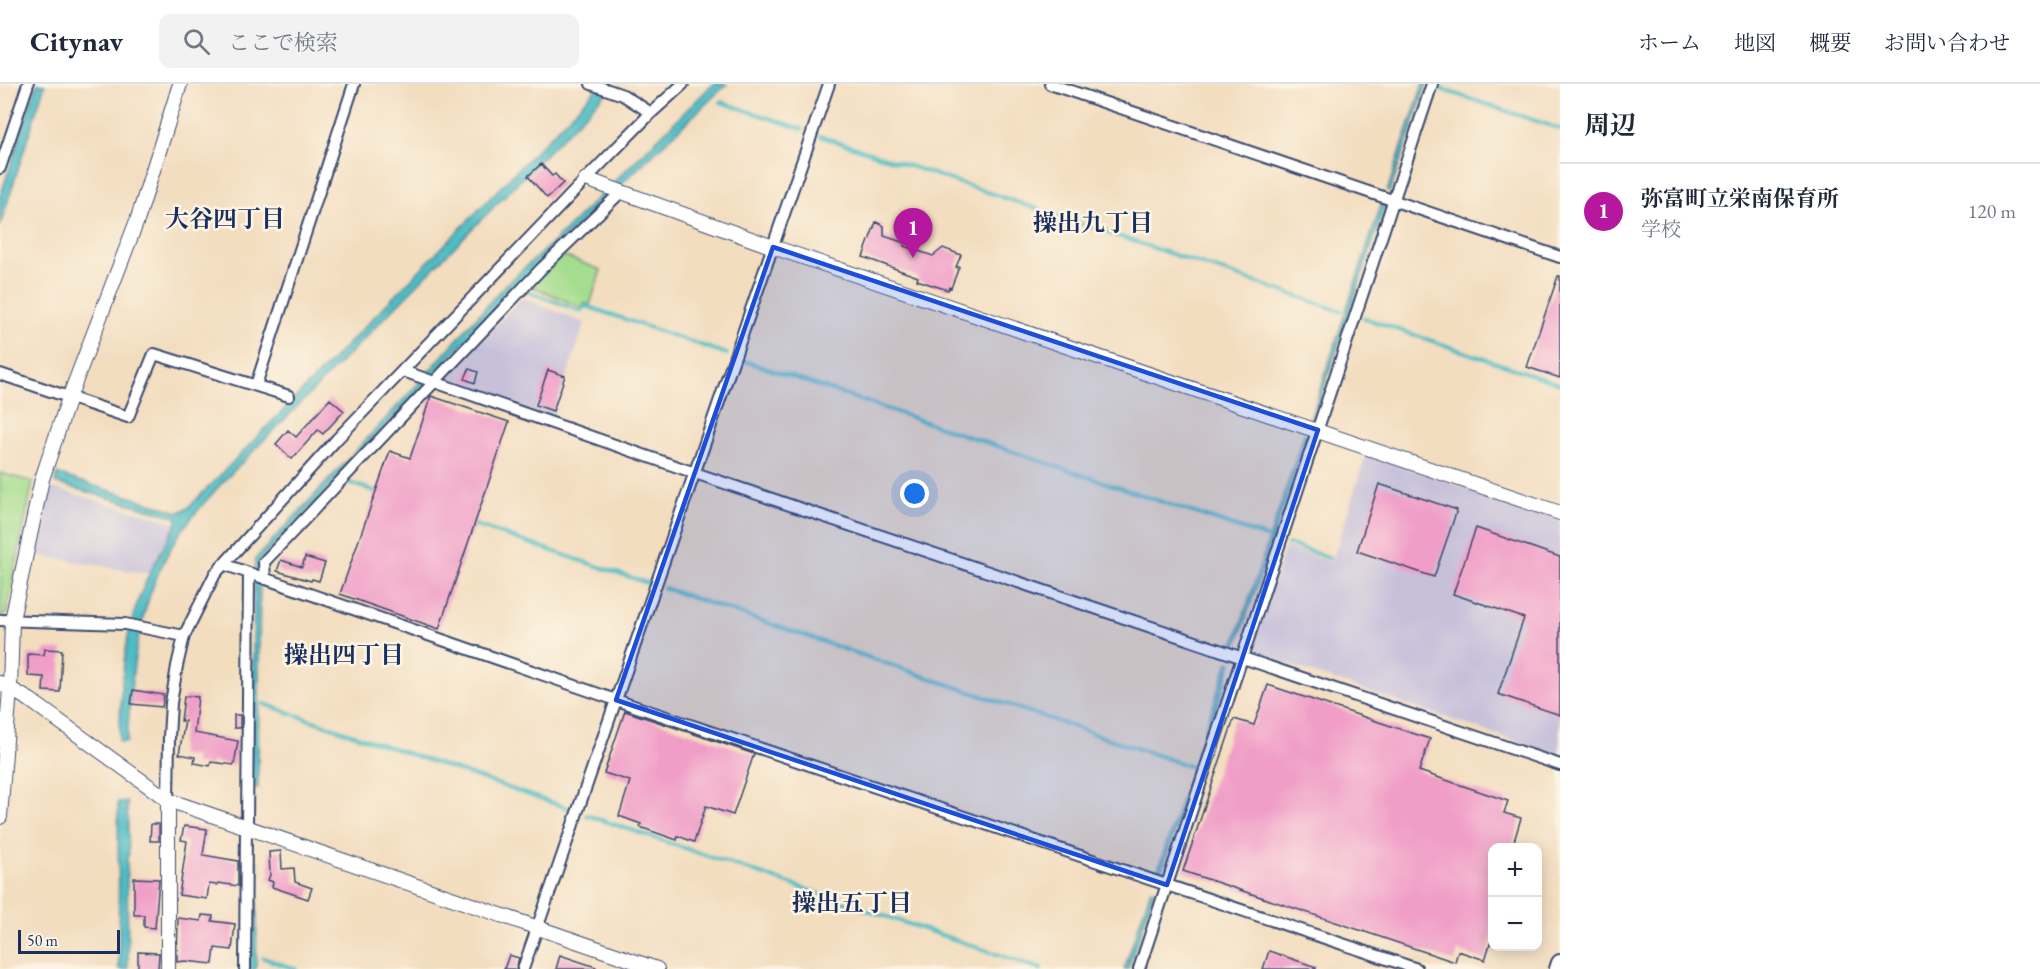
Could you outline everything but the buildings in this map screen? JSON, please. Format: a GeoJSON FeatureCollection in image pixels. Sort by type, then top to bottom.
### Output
{"type":"FeatureCollection","features":[{"type":"Feature","properties":{"kind":"main road"},"geometry":{"type":"LineString","coordinates":[[1558,969],[1560,963]]}},
{"type":"Feature","properties":{"kind":"street"},"geometry":{"type":"LineString","coordinates":[[0,168],[28,84]]}},
{"type":"Feature","properties":{"kind":"street"},"geometry":{"type":"LineString","coordinates":[[0,817],[6,620],[42,479],[69,398],[138,218],[180,84]]}},
{"type":"Feature","properties":{"kind":"street"},"geometry":{"type":"LineString","coordinates":[[256,386],[354,84]]}},
{"type":"Feature","properties":{"kind":"street"},"geometry":{"type":"LineString","coordinates":[[168,969],[168,800],[171,703],[184,636],[215,574],[337,439],[586,179],[683,84]]}},
{"type":"Feature","properties":{"kind":"street"},"geometry":{"type":"LineString","coordinates":[[524,969],[829,84]]}},
{"type":"Feature","properties":{"kind":"street"},"geometry":{"type":"LineString","coordinates":[[1050,84],[1560,257]]}},
{"type":"Feature","properties":{"kind":"street"},"geometry":{"type":"LineString","coordinates":[[1138,969],[1432,84]]}},
{"type":"Feature","properties":{"kind":"street"},"geometry":{"type":"LineString","coordinates":[[593,85],[623,96],[651,113]]}},
{"type":"Feature","properties":{"kind":"street"},"geometry":{"type":"LineString","coordinates":[[586,179],[773,247],[1560,513]]}},
{"type":"Feature","properties":{"kind":"street"},"geometry":{"type":"LineString","coordinates":[[265,579],[264,562],[542,268],[621,192]]}},
{"type":"Feature","properties":{"kind":"street"},"geometry":{"type":"LineString","coordinates":[[0,374],[128,417],[154,354],[289,396]]}},
{"type":"Feature","properties":{"kind":"street"},"geometry":{"type":"LineString","coordinates":[[403,371],[695,473],[1560,765]]}},
{"type":"Feature","properties":{"kind":"street"},"geometry":{"type":"LineString","coordinates":[[223,564],[616,700],[1418,969]]}},
{"type":"Feature","properties":{"kind":"street"},"geometry":{"type":"LineString","coordinates":[[245,969],[251,828],[249,573]]}},
{"type":"Feature","properties":{"kind":"street"},"geometry":{"type":"LineString","coordinates":[[6,620],[125,624],[184,636]]}},
{"type":"Feature","properties":{"kind":"street"},"geometry":{"type":"LineString","coordinates":[[5,686],[168,800],[657,969]]}},
{"type":"Feature","properties":{"kind":"highlighted area"},"geometry":{"type":"Polygon","coordinates":[[[773,247],[1318,430],[1167,885],[616,700],[773,247]]]}},
{"type":"Feature","properties":{"kind":"shaded area"},"geometry":{"type":"Polygon","coordinates":[[[522,298],[585,323],[552,419],[446,381],[445,375],[522,298]]]}},
{"type":"Feature","properties":{"kind":"shaded area"},"geometry":{"type":"Polygon","coordinates":[[[1366,454],[1560,520],[1560,756],[1251,652],[1285,547],[1332,562],[1366,454]]]}},
{"type":"Feature","properties":{"kind":"shaded area"},"geometry":{"type":"Polygon","coordinates":[[[49,487],[177,523],[149,574],[36,555],[49,487]]]}},
{"type":"Feature","properties":{"kind":"green space"},"geometry":{"type":"Polygon","coordinates":[[[561,255],[601,270],[590,305],[585,303],[581,307],[531,286],[561,255]]]}},
{"type":"Feature","properties":{"kind":"green space"},"geometry":{"type":"Polygon","coordinates":[[[0,473],[33,482],[6,614],[1,617],[0,473]]]}},
{"type":"Feature","properties":{"kind":"water"},"geometry":{"type":"Polygon","coordinates":[[[37,84],[45,84],[0,226],[0,197],[37,84]]]}},
{"type":"Feature","properties":{"kind":"water"},"geometry":{"type":"Polygon","coordinates":[[[601,84],[612,84],[605,94],[222,483],[183,529],[164,560],[145,610],[134,662],[127,742],[119,742],[126,646],[133,618],[148,576],[177,524],[176,517],[55,483],[57,474],[179,512],[188,508],[601,84]]]}},
{"type":"Feature","properties":{"kind":"water"},"geometry":{"type":"Polygon","coordinates":[[[713,84],[727,84],[537,264],[260,561],[258,788],[250,787],[255,559],[415,387],[504,286],[551,244],[713,84]]]}},
{"type":"Feature","properties":{"kind":"water"},"geometry":{"type":"Polygon","coordinates":[[[1423,84],[1427,84],[1390,192],[1387,191],[1423,84]]]}},
{"type":"Feature","properties":{"kind":"water"},"geometry":{"type":"Polygon","coordinates":[[[1381,205],[1385,207],[1313,421],[1310,420],[1381,205]]]}},
{"type":"Feature","properties":{"kind":"water"},"geometry":{"type":"Polygon","coordinates":[[[1304,434],[1308,435],[1236,648],[1233,647],[1304,434]]]}},
{"type":"Feature","properties":{"kind":"water"},"geometry":{"type":"Polygon","coordinates":[[[1228,661],[1232,662],[1160,876],[1156,875],[1228,661]]]}},
{"type":"Feature","properties":{"kind":"water"},"geometry":{"type":"Polygon","coordinates":[[[127,801],[128,969],[119,969],[118,802],[127,801]]]}},
{"type":"Feature","properties":{"kind":"water"},"geometry":{"type":"Polygon","coordinates":[[[249,859],[258,862],[256,969],[248,969],[249,859]]]}},
{"type":"Feature","properties":{"kind":"water"},"geometry":{"type":"Polygon","coordinates":[[[1151,889],[1155,891],[1128,969],[1124,969],[1151,889]]]}},
{"type":"Feature","properties":{"kind":"waterway"},"geometry":{"type":"LineString","coordinates":[[1441,89],[1560,129]]}},
{"type":"Feature","properties":{"kind":"waterway"},"geometry":{"type":"LineString","coordinates":[[721,102],[802,129]]}},
{"type":"Feature","properties":{"kind":"waterway"},"geometry":{"type":"LineString","coordinates":[[820,136],[1341,311]]}},
{"type":"Feature","properties":{"kind":"waterway"},"geometry":{"type":"LineString","coordinates":[[527,291],[580,311],[586,306],[727,354]]}},
{"type":"Feature","properties":{"kind":"waterway"},"geometry":{"type":"LineString","coordinates":[[1364,318],[1560,384]]}},
{"type":"Feature","properties":{"kind":"waterway"},"geometry":{"type":"LineString","coordinates":[[739,359],[1266,537]]}},
{"type":"Feature","properties":{"kind":"waterway"},"geometry":{"type":"LineString","coordinates":[[350,483],[380,493]]}},
{"type":"Feature","properties":{"kind":"waterway"},"geometry":{"type":"LineString","coordinates":[[472,524],[650,584]]}},
{"type":"Feature","properties":{"kind":"waterway"},"geometry":{"type":"LineString","coordinates":[[1288,544],[1330,558]]}},
{"type":"Feature","properties":{"kind":"waterway"},"geometry":{"type":"LineString","coordinates":[[664,588],[1189,766]]}},
{"type":"Feature","properties":{"kind":"waterway"},"geometry":{"type":"LineString","coordinates":[[264,704],[573,810]]}},
{"type":"Feature","properties":{"kind":"waterway"},"geometry":{"type":"LineString","coordinates":[[587,815],[1041,969]]}},
{"type":"Feature","properties":{"kind":"waterway"},"geometry":{"type":"LineString","coordinates":[[263,958],[296,969]]}},
{"type":"Feature","properties":{"kind":"place","name":"弥富町立栄南保育所"},"geometry":{"type":"Point","coordinates":[913,258]}},
{"type":"Feature","properties":{"kind":"district","name":"大谷四丁目"},"geometry":{"type":"Point","coordinates":[225,218]}},
{"type":"Feature","properties":{"kind":"district","name":"操出九丁目"},"geometry":{"type":"Point","coordinates":[1093,222]}},
{"type":"Feature","properties":{"kind":"district","name":"操出四丁目"},"geometry":{"type":"Point","coordinates":[344,654]}},
{"type":"Feature","properties":{"kind":"district","name":"操出五丁目"},"geometry":{"type":"Point","coordinates":[852,902]}}]}
